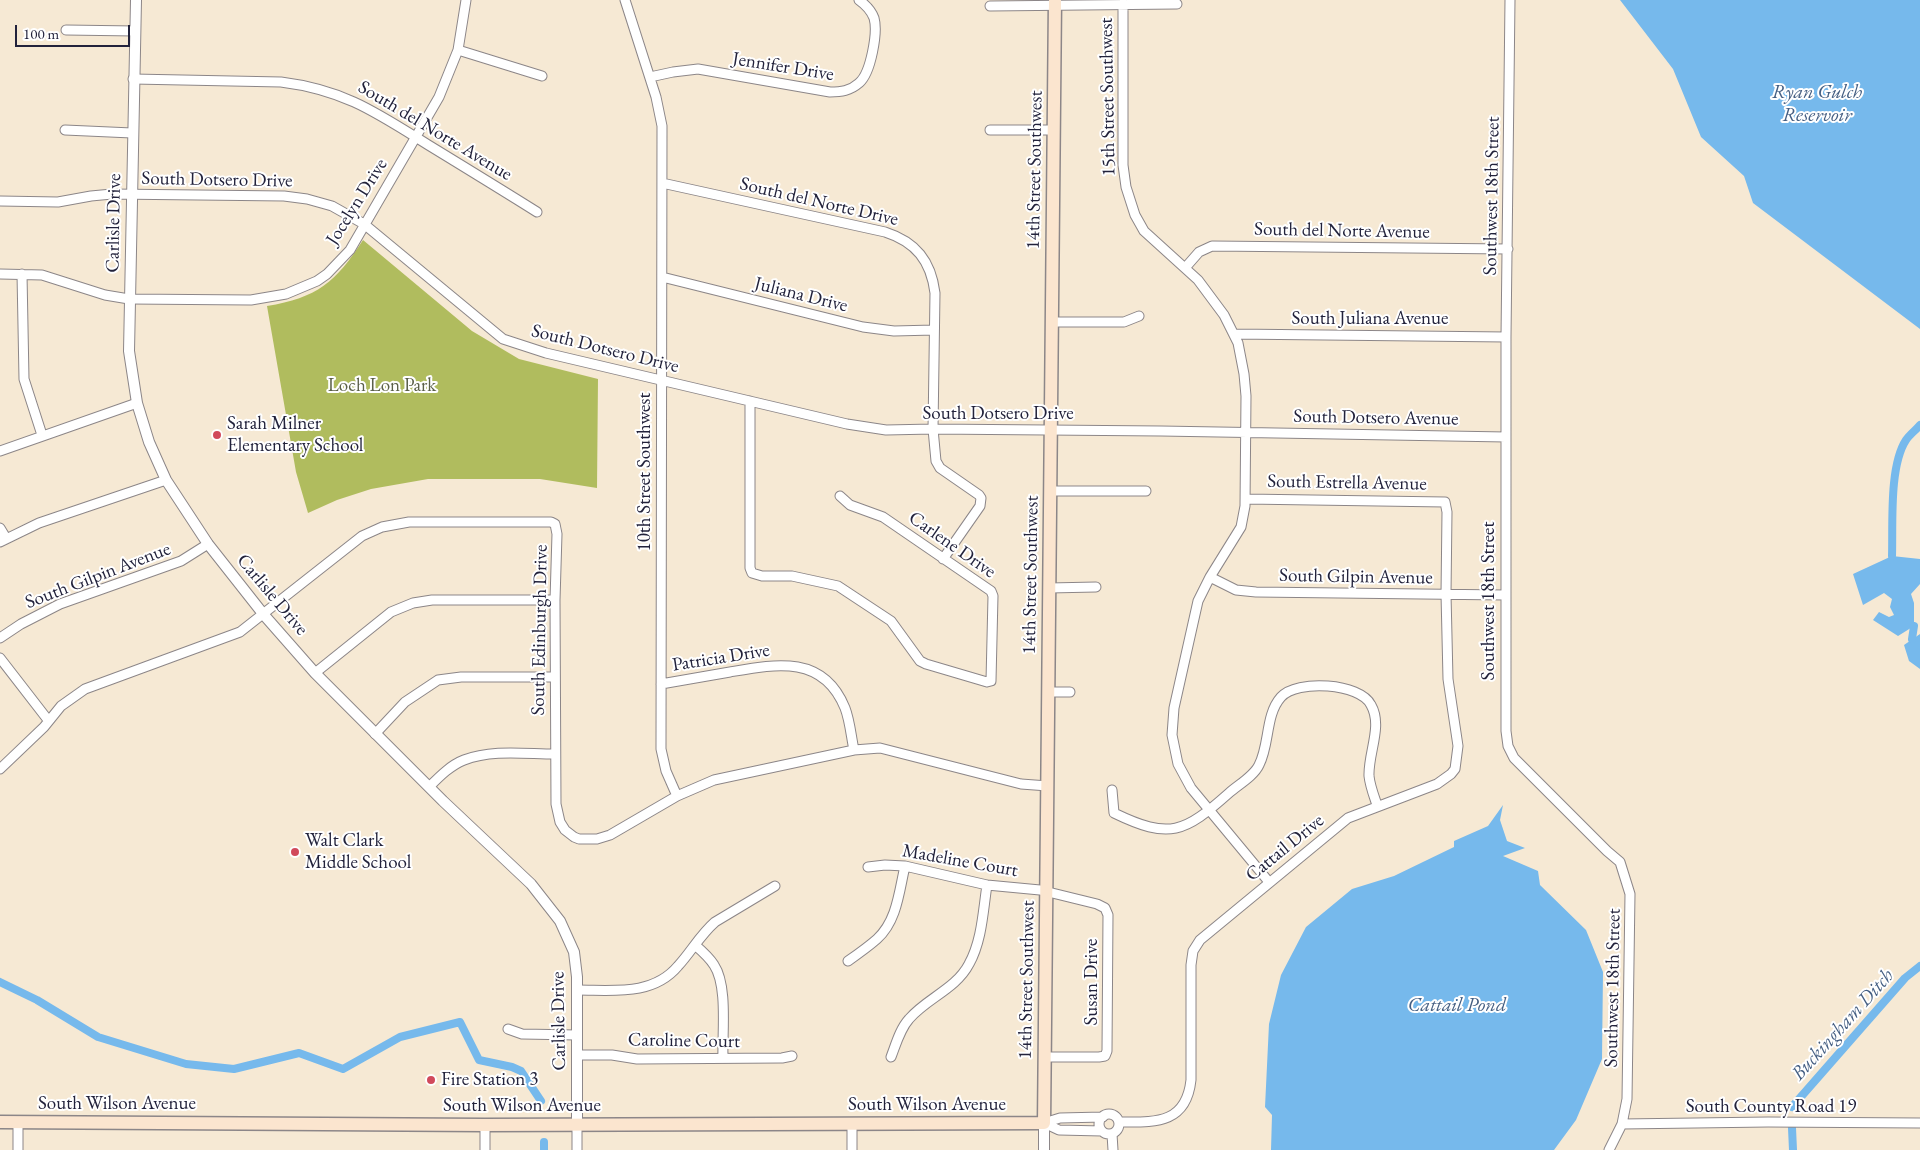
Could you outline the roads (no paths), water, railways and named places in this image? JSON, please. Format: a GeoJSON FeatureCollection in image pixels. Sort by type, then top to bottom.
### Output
{"type":"FeatureCollection","features":[{"type":"Feature","properties":{"kind":"main road","name":"14th Street Southwest"},"geometry":{"type":"LineString","coordinates":[[1044,1123],[1055,3]]}},
{"type":"Feature","properties":{"kind":"main road","name":"South Wilson Avenue"},"geometry":{"type":"LineString","coordinates":[[0,1122],[485,1125],[1044,1123]]}},
{"type":"Feature","properties":{"kind":"street","name":"Carlisle Drive"},"geometry":{"type":"LineString","coordinates":[[136,0],[129,351],[137,403],[149,442],[166,480],[208,544],[264,615],[315,673],[375,734],[531,884],[560,921],[574,952],[578,990],[577,1124]]}},
{"type":"Feature","properties":{"kind":"street","name":"Jocelyn Drive"},"geometry":{"type":"LineString","coordinates":[[0,274],[42,275],[105,295],[130,299],[251,300],[286,294],[307,286],[327,274],[350,250],[416,137],[447,81],[458,50],[466,0]]}},
{"type":"Feature","properties":{"kind":"street","name":"10th Street Southwest"},"geometry":{"type":"LineString","coordinates":[[626,0],[659,108],[662,126],[661,749],[666,770],[677,796]]}},
{"type":"Feature","properties":{"kind":"street","name":"Jennifer Drive"},"geometry":{"type":"LineString","coordinates":[[650,77],[698,69],[830,92],[848,90],[862,80],[869,67],[875,24],[868,7],[859,0]]}},
{"type":"Feature","properties":{"kind":"street","name":"Southwest 18th Street"},"geometry":{"type":"LineString","coordinates":[[1510,0],[1505,595],[1505,710],[1508,746],[1514,758],[1607,852],[1620,862],[1630,894],[1627,1099],[1622,1124],[1609,1150]]}},
{"type":"Feature","properties":{"kind":"street"},"geometry":{"type":"LineString","coordinates":[[990,6],[1055,3],[1177,4]]}},
{"type":"Feature","properties":{"kind":"street","name":"15th Street Southwest"},"geometry":{"type":"LineString","coordinates":[[1123,4],[1123,165],[1126,188],[1135,215],[1144,231],[1185,268],[1212,298],[1224,315],[1234,334],[1244,374],[1246,499],[1240,527],[1198,601],[1174,708],[1172,727],[1175,756],[1191,788],[1269,882]]}},
{"type":"Feature","properties":{"kind":"street"},"geometry":{"type":"LineString","coordinates":[[66,30],[135,31]]}},
{"type":"Feature","properties":{"kind":"street"},"geometry":{"type":"LineString","coordinates":[[458,50],[542,76]]}},
{"type":"Feature","properties":{"kind":"street","name":"South del Norte Avenue"},"geometry":{"type":"LineString","coordinates":[[133,79],[281,82],[304,84],[329,91],[356,101],[538,212]]}},
{"type":"Feature","properties":{"kind":"street"},"geometry":{"type":"LineString","coordinates":[[65,130],[132,133]]}},
{"type":"Feature","properties":{"kind":"street"},"geometry":{"type":"LineString","coordinates":[[990,130],[1054,130]]}},
{"type":"Feature","properties":{"kind":"street","name":"South del Norte Drive"},"geometry":{"type":"LineString","coordinates":[[662,183],[895,235],[905,240],[921,254],[930,272],[935,293],[933,429],[937,464],[981,498],[980,506],[943,559]]}},
{"type":"Feature","properties":{"kind":"street","name":"South Dotsero Drive"},"geometry":{"type":"LineString","coordinates":[[0,201],[58,202],[91,196],[133,194],[284,196],[307,199],[332,206],[364,224],[503,339],[546,353],[847,424],[886,430],[1245,432]]}},
{"type":"Feature","properties":{"kind":"street","name":"South del Norte Avenue"},"geometry":{"type":"LineString","coordinates":[[1185,268],[1199,252],[1212,246],[1508,249]]}},
{"type":"Feature","properties":{"kind":"street"},"geometry":{"type":"LineString","coordinates":[[22,274],[22,367],[27,391],[42,435]]}},
{"type":"Feature","properties":{"kind":"street","name":"Juliana Drive"},"geometry":{"type":"LineString","coordinates":[[662,277],[863,327],[894,331],[934,330]]}},
{"type":"Feature","properties":{"kind":"street"},"geometry":{"type":"LineString","coordinates":[[1052,322],[1124,322],[1139,316]]}},
{"type":"Feature","properties":{"kind":"street","name":"South Juliana Avenue"},"geometry":{"type":"LineString","coordinates":[[1234,334],[1506,337]]}},
{"type":"Feature","properties":{"kind":"street","name":"Carlene Drive"},"geometry":{"type":"LineString","coordinates":[[750,401],[750,568],[753,575],[792,576],[838,586],[891,621],[920,661],[989,682],[993,677],[993,596],[988,589],[883,517],[850,505],[840,496]]}},
{"type":"Feature","properties":{"kind":"street"},"geometry":{"type":"LineString","coordinates":[[0,451],[137,403]]}},
{"type":"Feature","properties":{"kind":"street","name":"South Dotsero Avenue"},"geometry":{"type":"LineString","coordinates":[[1245,432],[1506,437]]}},
{"type":"Feature","properties":{"kind":"street"},"geometry":{"type":"LineString","coordinates":[[0,528],[3,540],[39,523],[166,480]]}},
{"type":"Feature","properties":{"kind":"street"},"geometry":{"type":"LineString","coordinates":[[1051,491],[1146,491]]}},
{"type":"Feature","properties":{"kind":"street","name":"South Estrella Avenue"},"geometry":{"type":"LineString","coordinates":[[1246,499],[1443,501],[1446,504],[1447,512],[1446,594]]}},
{"type":"Feature","properties":{"kind":"street","name":"South Edinburgh Drive"},"geometry":{"type":"LineString","coordinates":[[0,770],[44,727],[61,706],[85,689],[240,632],[264,615],[356,539],[382,527],[409,522],[551,522],[555,524],[557,534],[555,600],[556,804],[558,817],[565,830],[574,837],[590,839],[610,836],[677,796],[714,780],[854,750],[880,748],[1021,784],[1048,786]]}},
{"type":"Feature","properties":{"kind":"street","name":"South Gilpin Avenue"},"geometry":{"type":"LineString","coordinates":[[0,638],[21,624],[60,604],[181,561],[208,544]]}},
{"type":"Feature","properties":{"kind":"street","name":"South Gilpin Avenue"},"geometry":{"type":"LineString","coordinates":[[1210,578],[1242,591],[1505,595]]}},
{"type":"Feature","properties":{"kind":"street"},"geometry":{"type":"LineString","coordinates":[[1049,588],[1096,587]]}},
{"type":"Feature","properties":{"kind":"street","name":"Cattail Drive"},"geometry":{"type":"LineString","coordinates":[[1119,1122],[1163,1120],[1170,1117],[1188,1096],[1191,1080],[1191,965],[1193,951],[1205,936],[1344,821],[1378,805],[1437,784],[1456,769],[1458,746],[1448,678],[1446,594]]}},
{"type":"Feature","properties":{"kind":"street"},"geometry":{"type":"LineString","coordinates":[[315,673],[391,612],[413,603],[432,600],[555,600]]}},
{"type":"Feature","properties":{"kind":"street"},"geometry":{"type":"LineString","coordinates":[[0,658],[48,720]]}},
{"type":"Feature","properties":{"kind":"street","name":"Patricia Drive"},"geometry":{"type":"LineString","coordinates":[[661,684],[773,665],[802,668],[827,682],[838,694],[847,715],[854,750]]}},
{"type":"Feature","properties":{"kind":"street"},"geometry":{"type":"LineString","coordinates":[[375,734],[405,702],[438,680],[461,677],[555,677]]}},
{"type":"Feature","properties":{"kind":"street"},"geometry":{"type":"LineString","coordinates":[[1112,790],[1114,813],[1132,821],[1157,829],[1169,829],[1190,824],[1210,810],[1259,767],[1273,710],[1281,697],[1295,688],[1348,688],[1362,695],[1370,702],[1376,720],[1369,776],[1378,805]]}},
{"type":"Feature","properties":{"kind":"street"},"geometry":{"type":"LineString","coordinates":[[1048,692],[1070,692]]}},
{"type":"Feature","properties":{"kind":"street"},"geometry":{"type":"LineString","coordinates":[[430,786],[456,764],[481,755],[555,754]]}},
{"type":"Feature","properties":{"kind":"street","name":"Madeline Court"},"geometry":{"type":"LineString","coordinates":[[868,867],[885,865],[905,866],[987,885],[1046,892]]}},
{"type":"Feature","properties":{"kind":"street"},"geometry":{"type":"LineString","coordinates":[[848,961],[877,939],[889,923],[896,907],[905,866]]}},
{"type":"Feature","properties":{"kind":"street"},"geometry":{"type":"LineString","coordinates":[[891,1057],[902,1029],[910,1018],[957,980],[969,965],[978,940],[987,885]]}},
{"type":"Feature","properties":{"kind":"street"},"geometry":{"type":"LineString","coordinates":[[578,990],[629,990],[648,986],[668,977],[678,968],[715,922],[775,886]]}},
{"type":"Feature","properties":{"kind":"street","name":"Susan Drive"},"geometry":{"type":"LineString","coordinates":[[1044,1057],[1100,1057],[1105,1056],[1108,1047],[1107,912],[1097,904],[1046,892]]}},
{"type":"Feature","properties":{"kind":"street"},"geometry":{"type":"LineString","coordinates":[[695,945],[714,964],[722,984],[723,1058]]}},
{"type":"Feature","properties":{"kind":"street"},"geometry":{"type":"LineString","coordinates":[[508,1029],[522,1034],[577,1035]]}},
{"type":"Feature","properties":{"kind":"street","name":"Caroline Court"},"geometry":{"type":"LineString","coordinates":[[577,1055],[612,1055],[637,1059],[782,1058],[792,1056]]}},
{"type":"Feature","properties":{"kind":"street"},"geometry":{"type":"LineString","coordinates":[[1112,1115],[1119,1122],[1117,1130],[1112,1134],[1102,1131],[1100,1124],[1102,1117],[1112,1115]]}},
{"type":"Feature","properties":{"kind":"street","name":"South Wilson Avenue"},"geometry":{"type":"LineString","coordinates":[[1044,1123],[1060,1118],[1102,1117]]}},
{"type":"Feature","properties":{"kind":"street"},"geometry":{"type":"LineString","coordinates":[[18,1122],[18,1150]]}},
{"type":"Feature","properties":{"kind":"street","name":"South County Road 19"},"geometry":{"type":"LineString","coordinates":[[1622,1124],[1768,1122],[1920,1123]]}},
{"type":"Feature","properties":{"kind":"street","name":"South Wilson Avenue"},"geometry":{"type":"LineString","coordinates":[[1044,1123],[1059,1130],[1102,1131]]}},
{"type":"Feature","properties":{"kind":"street","name":"14th Street Southwest"},"geometry":{"type":"LineString","coordinates":[[1044,1123],[1044,1150]]}},
{"type":"Feature","properties":{"kind":"street"},"geometry":{"type":"LineString","coordinates":[[577,1124],[577,1150]]}},
{"type":"Feature","properties":{"kind":"street"},"geometry":{"type":"LineString","coordinates":[[852,1124],[852,1150]]}},
{"type":"Feature","properties":{"kind":"street"},"geometry":{"type":"LineString","coordinates":[[485,1125],[485,1150]]}},
{"type":"Feature","properties":{"kind":"street"},"geometry":{"type":"LineString","coordinates":[[1112,1134],[1113,1150]]}},
{"type":"Feature","properties":{"kind":"water","name":"Ryan Gulch Reservoir"},"geometry":{"type":"Polygon","coordinates":[[[1620,0],[1920,0],[1920,329],[1753,203],[1744,176],[1701,137],[1673,69],[1620,0]]]}},
{"type":"Feature","properties":{"kind":"water"},"geometry":{"type":"Polygon","coordinates":[[[1892,556],[1920,559],[1920,584],[1911,594],[1914,603],[1914,626],[1898,636],[1873,620],[1879,612],[1889,617],[1894,615],[1890,607],[1892,599],[1884,593],[1863,605],[1853,574],[1892,556]]]}},
{"type":"Feature","properties":{"kind":"water"},"geometry":{"type":"Polygon","coordinates":[[[1920,634],[1920,669],[1909,661],[1904,645],[1920,634]]]}},
{"type":"Feature","properties":{"kind":"water","name":"Cattail Pond"},"geometry":{"type":"Polygon","coordinates":[[[1503,805],[1500,820],[1507,841],[1525,848],[1503,856],[1538,871],[1540,885],[1586,930],[1603,972],[1602,1059],[1576,1120],[1554,1150],[1271,1150],[1272,1115],[1265,1107],[1269,1024],[1281,975],[1306,927],[1352,889],[1394,876],[1454,847],[1454,841],[1488,826],[1503,805]]]}},
{"type":"Feature","properties":{"kind":"waterway"},"geometry":{"type":"LineString","coordinates":[[1892,556],[1893,496],[1897,465],[1906,440],[1920,425]]}},
{"type":"Feature","properties":{"kind":"waterway"},"geometry":{"type":"LineString","coordinates":[[1912,639],[1914,626]]}},
{"type":"Feature","properties":{"kind":"waterway","name":"Buckingham Ditch"},"geometry":{"type":"LineString","coordinates":[[1792,1107],[1905,978],[1920,966]]}},
{"type":"Feature","properties":{"kind":"waterway"},"geometry":{"type":"LineString","coordinates":[[0,982],[37,1000],[98,1037],[186,1064],[234,1069],[299,1053],[343,1069],[400,1037],[460,1022],[479,1060],[512,1067],[521,1071],[541,1101]]}},
{"type":"Feature","properties":{"kind":"waterway","name":"Buckingham Ditch"},"geometry":{"type":"LineString","coordinates":[[1792,1128],[1793,1150]]}},
{"type":"Feature","properties":{"kind":"waterway"},"geometry":{"type":"LineString","coordinates":[[544,1142],[544,1150]]}},
{"type":"Feature","properties":{"kind":"place","name":"Sarah Milner Elementary School"},"geometry":{"type":"Point","coordinates":[217,435]}},
{"type":"Feature","properties":{"kind":"place","name":"Walt Clark Middle School"},"geometry":{"type":"Point","coordinates":[295,852]}},
{"type":"Feature","properties":{"kind":"place","name":"Fire Station 3"},"geometry":{"type":"Point","coordinates":[431,1080]}},
{"type":"Feature","properties":{"kind":"park label","name":"Loch Lon Park"},"geometry":{"type":"Point","coordinates":[382,386]}}]}
